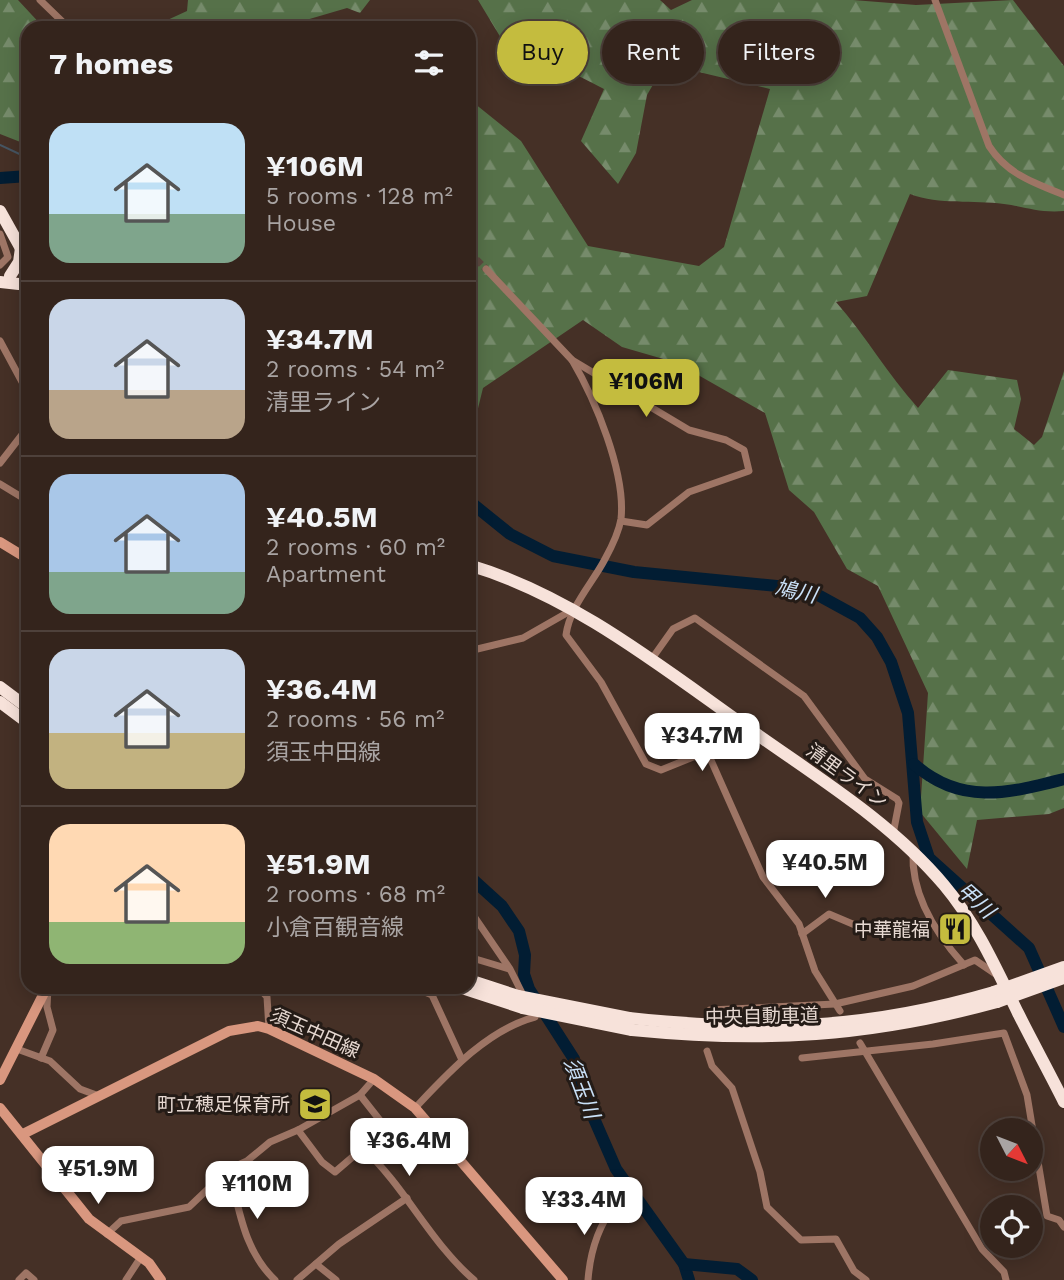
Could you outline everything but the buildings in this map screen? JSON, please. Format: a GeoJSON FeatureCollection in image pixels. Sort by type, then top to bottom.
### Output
{"type":"FeatureCollection","features":[{"type":"Feature","properties":{"kind":"highway"},"geometry":{"type":"LineString","coordinates":[[0,211],[21,248],[15,280]]}},
{"type":"Feature","properties":{"kind":"highway","name":"清里ライン"},"geometry":{"type":"LineString","coordinates":[[476,567],[528,586],[573,610],[651,660],[893,834],[913,852],[966,915],[1001,977],[1064,1102]]}},
{"type":"Feature","properties":{"kind":"highway"},"geometry":{"type":"LineString","coordinates":[[0,687],[21,703]]}},
{"type":"Feature","properties":{"kind":"highway"},"geometry":{"type":"LineString","coordinates":[[0,702],[21,718]]}},
{"type":"Feature","properties":{"kind":"highway","name":"中央自動車道"},"geometry":{"type":"LineString","coordinates":[[996,997],[1064,967]]}},
{"type":"Feature","properties":{"kind":"highway","name":"中央自動車道"},"geometry":{"type":"LineString","coordinates":[[476,991],[630,1024],[794,1028],[911,1013],[996,997],[1064,978]]}},
{"type":"Feature","properties":{"kind":"highway","name":"中央自動車道"},"geometry":{"type":"LineString","coordinates":[[476,983],[521,1002]]}},
{"type":"Feature","properties":{"kind":"main road"},"geometry":{"type":"LineString","coordinates":[[0,542],[21,555]]}},
{"type":"Feature","properties":{"kind":"main road"},"geometry":{"type":"LineString","coordinates":[[0,1080],[44,994]]}},
{"type":"Feature","properties":{"kind":"main road","name":"須玉中田線"},"geometry":{"type":"LineString","coordinates":[[23,1134],[229,1031],[258,1026],[269,1028],[374,1079],[415,1108],[563,1280]]}},
{"type":"Feature","properties":{"kind":"main road"},"geometry":{"type":"LineString","coordinates":[[0,1108],[89,1219],[141,1257],[161,1280]]}},
{"type":"Feature","properties":{"kind":"street"},"geometry":{"type":"LineString","coordinates":[[40,0],[62,21]]}},
{"type":"Feature","properties":{"kind":"street"},"geometry":{"type":"LineString","coordinates":[[935,0],[989,146],[998,160],[1016,175],[1064,195]]}},
{"type":"Feature","properties":{"kind":"street"},"geometry":{"type":"LineString","coordinates":[[0,234],[8,257],[0,265]]}},
{"type":"Feature","properties":{"kind":"street"},"geometry":{"type":"LineString","coordinates":[[486,270],[572,360],[690,429],[726,440],[744,450],[749,471],[689,492],[647,525],[621,521]]}},
{"type":"Feature","properties":{"kind":"street"},"geometry":{"type":"LineString","coordinates":[[0,341],[21,380]]}},
{"type":"Feature","properties":{"kind":"street"},"geometry":{"type":"LineString","coordinates":[[572,360],[603,424],[621,495],[621,521],[606,557],[573,610],[566,635],[601,682],[646,764],[660,770],[696,754],[703,753],[710,758],[763,877],[799,924],[815,971],[840,1011]]}},
{"type":"Feature","properties":{"kind":"street"},"geometry":{"type":"LineString","coordinates":[[0,463],[3,451],[21,434]]}},
{"type":"Feature","properties":{"kind":"street"},"geometry":{"type":"LineString","coordinates":[[0,484],[21,498]]}},
{"type":"Feature","properties":{"kind":"street"},"geometry":{"type":"LineString","coordinates":[[476,649],[523,638],[573,610]]}},
{"type":"Feature","properties":{"kind":"street"},"geometry":{"type":"LineString","coordinates":[[651,660],[673,629],[695,618],[793,688],[804,696],[865,779],[897,799],[899,803],[893,834]]}},
{"type":"Feature","properties":{"kind":"street"},"geometry":{"type":"LineString","coordinates":[[913,852],[912,872],[917,891],[947,946],[964,965]]}},
{"type":"Feature","properties":{"kind":"street"},"geometry":{"type":"LineString","coordinates":[[802,934],[829,914],[855,925]]}},
{"type":"Feature","properties":{"kind":"street"},"geometry":{"type":"LineString","coordinates":[[415,1108],[461,1060],[511,1023],[534,1017],[510,969],[476,919]]}},
{"type":"Feature","properties":{"kind":"street"},"geometry":{"type":"LineString","coordinates":[[476,959],[510,969]]}},
{"type":"Feature","properties":{"kind":"street"},"geometry":{"type":"LineString","coordinates":[[710,1019],[710,1010],[835,1004],[913,986],[975,960],[1001,977]]}},
{"type":"Feature","properties":{"kind":"street"},"geometry":{"type":"LineString","coordinates":[[41,1058],[53,1030],[47,1007],[48,994]]}},
{"type":"Feature","properties":{"kind":"street"},"geometry":{"type":"LineString","coordinates":[[264,994],[267,997],[269,1028]]}},
{"type":"Feature","properties":{"kind":"street"},"geometry":{"type":"LineString","coordinates":[[430,994],[461,1060]]}},
{"type":"Feature","properties":{"kind":"street"},"geometry":{"type":"LineString","coordinates":[[802,1058],[862,1047],[933,1044],[1004,1033],[1027,1095],[1047,1216],[1059,1220],[1064,1227]]}},
{"type":"Feature","properties":{"kind":"street"},"geometry":{"type":"LineString","coordinates":[[862,1047],[982,1249],[1004,1272],[1006,1280]]}},
{"type":"Feature","properties":{"kind":"street"},"geometry":{"type":"LineString","coordinates":[[17,1049],[41,1058],[59,1069],[80,1089],[99,1096]]}},
{"type":"Feature","properties":{"kind":"street"},"geometry":{"type":"LineString","coordinates":[[707,1051],[712,1066],[732,1088],[760,1172],[767,1207],[792,1235],[801,1240],[836,1239],[854,1270],[866,1280]]}},
{"type":"Feature","properties":{"kind":"street"},"geometry":{"type":"LineString","coordinates":[[107,1234],[121,1221],[189,1207],[229,1169],[247,1161],[270,1142],[360,1096],[374,1079]]}},
{"type":"Feature","properties":{"kind":"street"},"geometry":{"type":"LineString","coordinates":[[298,1130],[322,1162],[335,1172],[386,1128],[360,1096]]}},
{"type":"Feature","properties":{"kind":"street"},"geometry":{"type":"LineString","coordinates":[[363,1148],[382,1166],[407,1198],[448,1258],[474,1280]]}},
{"type":"Feature","properties":{"kind":"street"},"geometry":{"type":"LineString","coordinates":[[229,1169],[248,1243],[256,1258],[275,1280]]}},
{"type":"Feature","properties":{"kind":"street"},"geometry":{"type":"LineString","coordinates":[[297,1280],[339,1244],[407,1198]]}},
{"type":"Feature","properties":{"kind":"street"},"geometry":{"type":"LineString","coordinates":[[588,1280],[590,1261],[605,1218],[614,1206]]}},
{"type":"Feature","properties":{"kind":"street"},"geometry":{"type":"LineString","coordinates":[[126,1280],[141,1257]]}},
{"type":"Feature","properties":{"kind":"street"},"geometry":{"type":"LineString","coordinates":[[316,1264],[336,1280]]}},
{"type":"Feature","properties":{"kind":"street"},"geometry":{"type":"LineString","coordinates":[[19,1280],[26,1273],[34,1280]]}},
{"type":"Feature","properties":{"kind":"green space"},"geometry":{"type":"Polygon","coordinates":[[[0,0],[18,0],[38,21],[21,21],[21,142],[0,134],[0,0]]]}},
{"type":"Feature","properties":{"kind":"green space"},"geometry":{"type":"Polygon","coordinates":[[[188,0],[370,0],[360,13],[347,8],[303,21],[165,21],[187,11],[188,0]]]}},
{"type":"Feature","properties":{"kind":"green space"},"geometry":{"type":"Polygon","coordinates":[[[478,0],[660,0],[671,10],[692,0],[853,0],[916,5],[1013,0],[1064,66],[1064,211],[945,201],[910,194],[867,296],[836,302],[918,408],[948,370],[1017,380],[1021,399],[1014,429],[1034,445],[1042,437],[1064,371],[1064,808],[1049,814],[977,820],[967,869],[920,812],[928,693],[878,586],[847,569],[814,512],[789,490],[765,413],[677,363],[622,347],[583,320],[483,388],[476,416],[476,105],[521,141],[588,246],[699,266],[724,247],[770,89],[749,84],[840,84],[840,21],[718,21],[718,77],[704,73],[704,21],[602,21],[602,84],[653,84],[647,95],[636,153],[618,184],[581,141],[604,89],[588,81],[588,21],[497,21],[497,32],[478,0]]]}},
{"type":"Feature","properties":{"kind":"waterway"},"geometry":{"type":"LineString","coordinates":[[0,145],[21,155]]}},
{"type":"Feature","properties":{"kind":"waterway","name":"須玉川"},"geometry":{"type":"LineString","coordinates":[[0,178],[21,176]]}},
{"type":"Feature","properties":{"kind":"waterway","name":"鳩川"},"geometry":{"type":"LineString","coordinates":[[476,507],[510,534],[553,556],[634,572],[807,589],[860,618],[877,637],[891,662],[908,713],[917,822],[929,858],[1029,948],[1064,1027]]}},
{"type":"Feature","properties":{"kind":"waterway","name":"鳩川"},"geometry":{"type":"LineString","coordinates":[[914,764],[932,777],[968,791],[1005,791],[1064,779]]}},
{"type":"Feature","properties":{"kind":"waterway","name":"須玉川"},"geometry":{"type":"LineString","coordinates":[[476,882],[502,906],[519,931],[525,955],[524,974],[529,989],[574,1059],[578,1082],[616,1169],[684,1264],[689,1280]]}},
{"type":"Feature","properties":{"kind":"waterway","name":"須玉川"},"geometry":{"type":"LineString","coordinates":[[684,1264],[737,1269],[752,1280]]}},
{"type":"Feature","properties":{"kind":"tunnel"},"geometry":{"type":"LineString","coordinates":[[476,259],[486,269]]}},
{"type":"Feature","properties":{"kind":"place","name":"中華龍福"},"geometry":{"type":"Point","coordinates":[955,929]}},
{"type":"Feature","properties":{"kind":"place","name":"町立穂足保育所"},"geometry":{"type":"Point","coordinates":[315,1104]}},
{"type":"Feature","properties":{"kind":"water label","name":"甲川"},"geometry":{"type":"Point","coordinates":[976,900]}}]}
